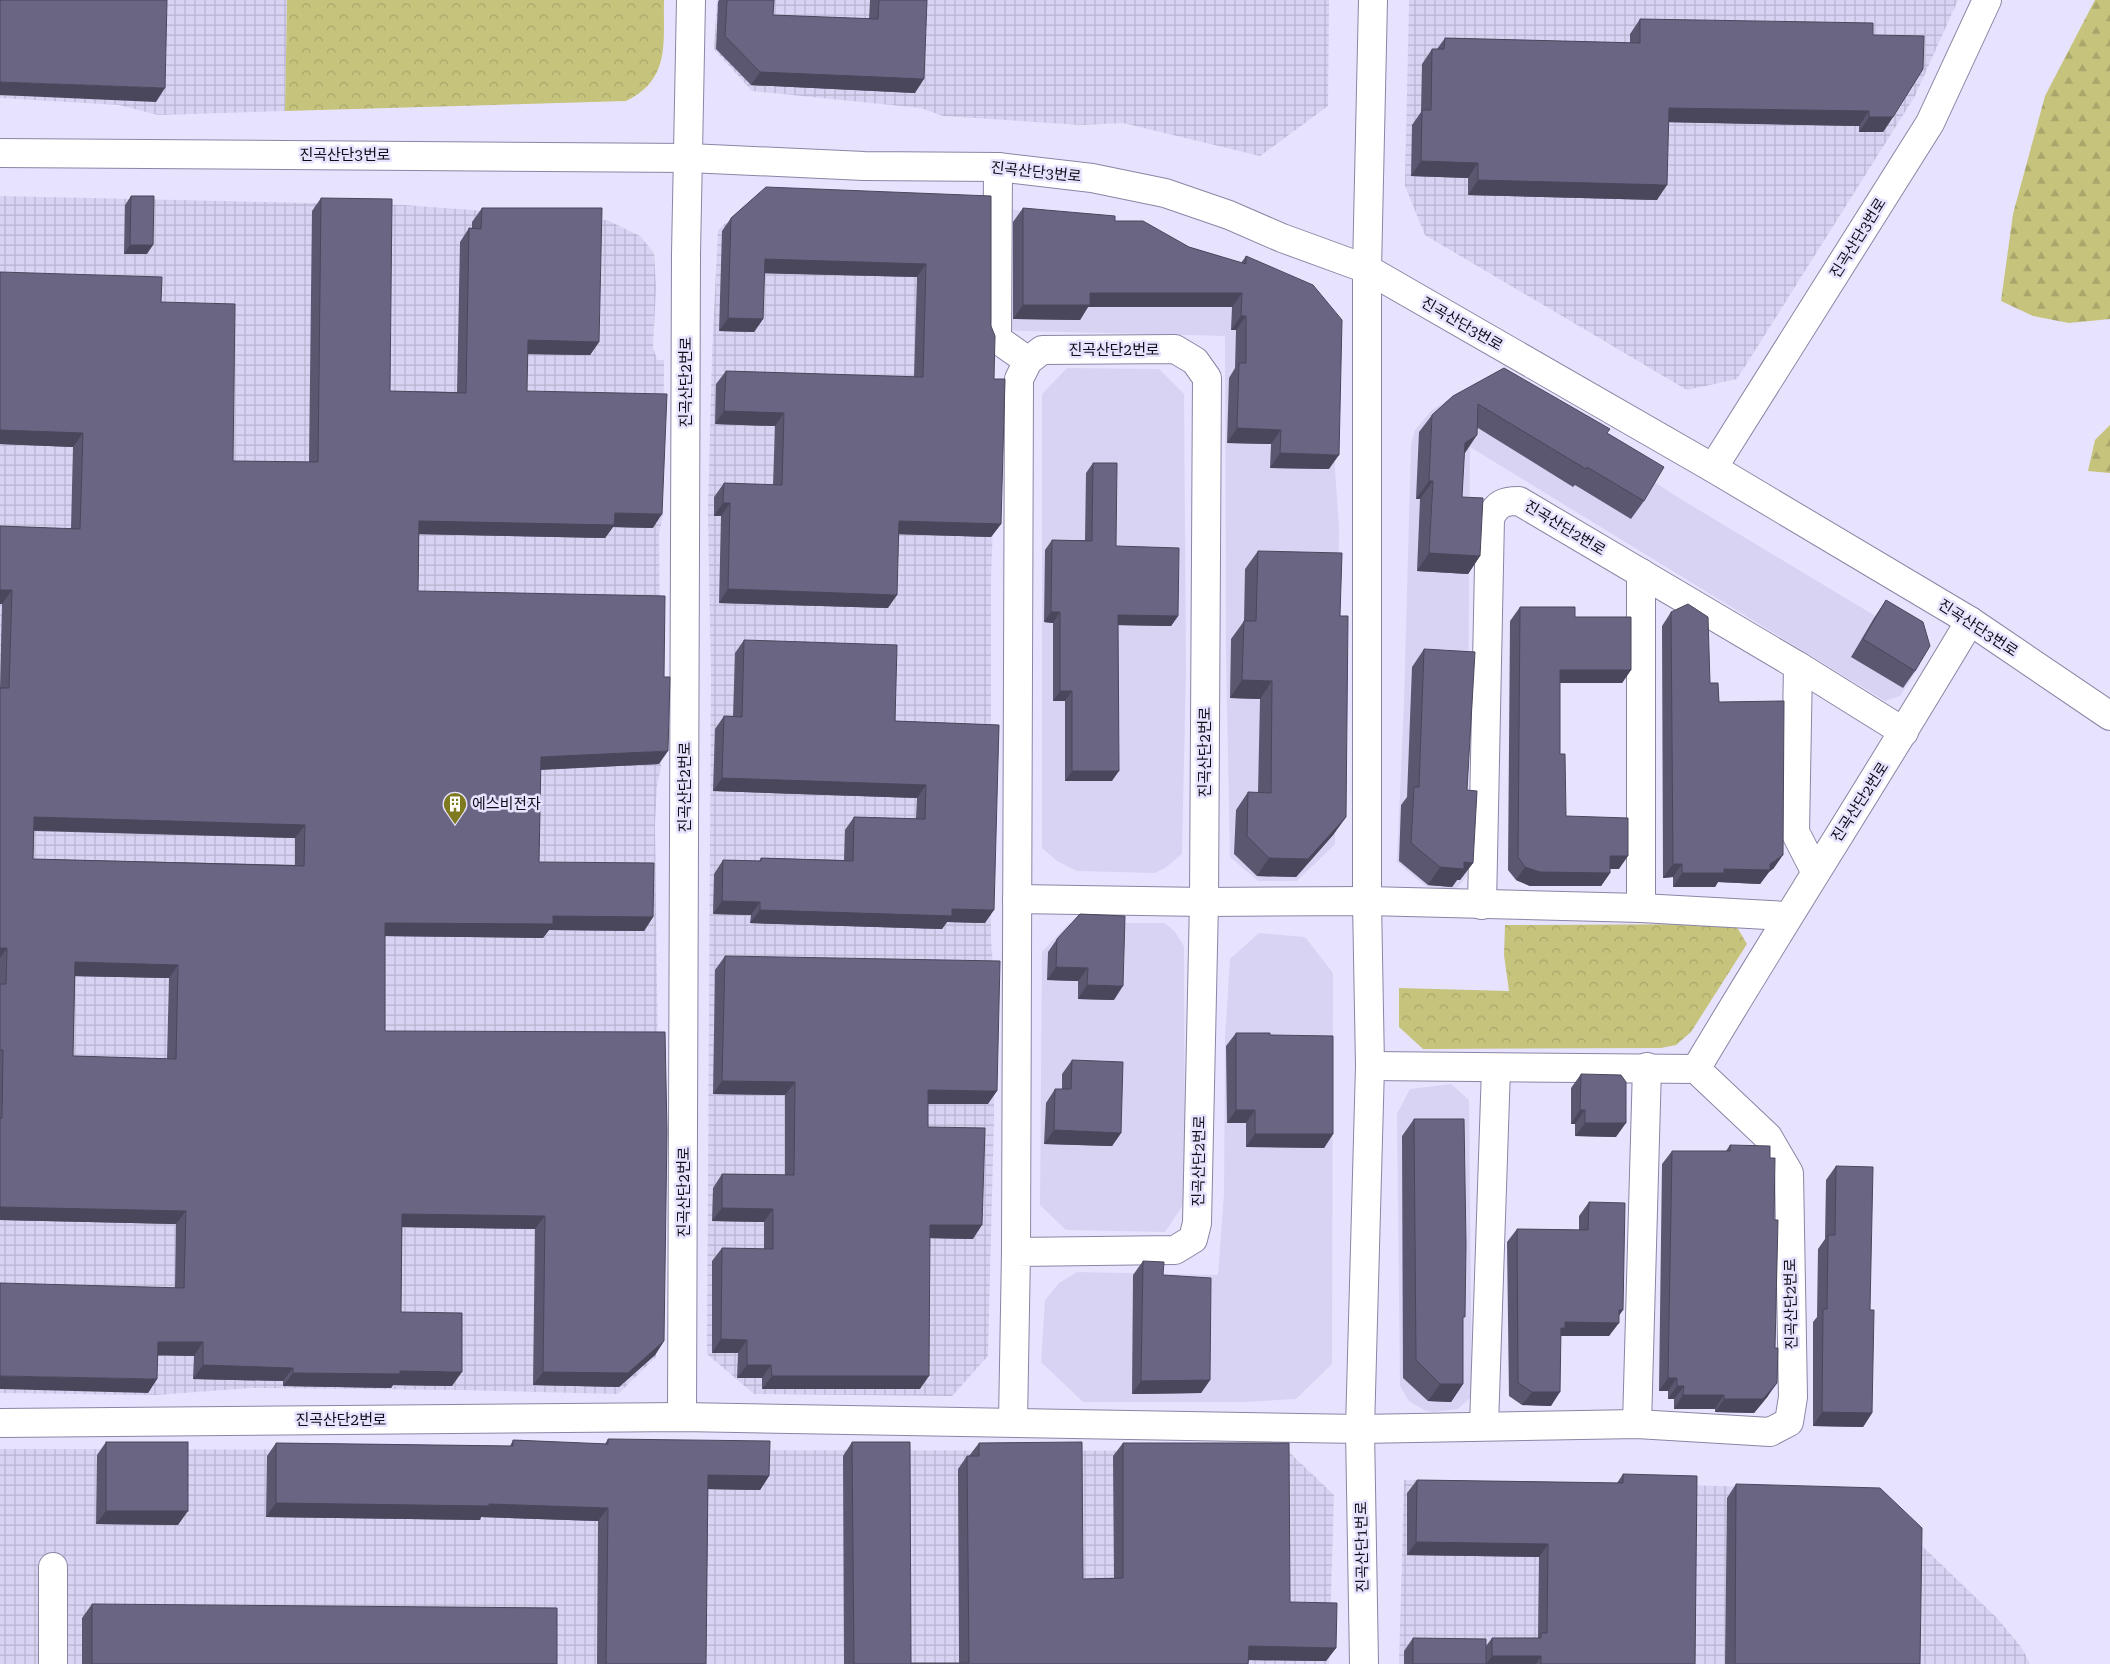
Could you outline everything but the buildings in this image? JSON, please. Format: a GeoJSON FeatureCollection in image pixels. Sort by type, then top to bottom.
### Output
{"type":"FeatureCollection","features":[{"type":"Feature","properties":{"kind":"street"},"geometry":{"type":"LineString","coordinates":[[689,158],[691,0]]}},
{"type":"Feature","properties":{"kind":"street"},"geometry":{"type":"LineString","coordinates":[[1360,1429],[1370,1066],[1367,901],[1367,269],[1373,0]]}},
{"type":"Feature","properties":{"kind":"street","name":"진곡산단3번로"},"geometry":{"type":"LineString","coordinates":[[1713,468],[1930,123],[1987,0]]}},
{"type":"Feature","properties":{"kind":"street","name":"진곡산단3번로"},"geometry":{"type":"LineString","coordinates":[[0,153],[689,158],[864,166],[998,167],[1092,178],[1164,193],[1229,215],[1282,238],[1367,269],[1713,468],[1970,621],[2110,716]]}},
{"type":"Feature","properties":{"kind":"street","name":"진곡산단2번로"},"geometry":{"type":"LineString","coordinates":[[682,1417],[686,254],[689,158]]}},
{"type":"Feature","properties":{"kind":"street"},"geometry":{"type":"LineString","coordinates":[[998,167],[997,339],[1028,361],[1019,379],[1016,1252],[1013,1422]]}},
{"type":"Feature","properties":{"kind":"street","name":"진곡산단2번로"},"geometry":{"type":"LineString","coordinates":[[1016,1252],[1175,1250],[1193,1239],[1197,1223],[1204,902],[1207,378],[1195,361],[1175,349],[1042,350],[1028,361]]}},
{"type":"Feature","properties":{"kind":"street","name":"진곡산단2번로"},"geometry":{"type":"LineString","coordinates":[[1482,905],[1490,518],[1496,506],[1507,501],[1519,501],[1798,666],[1904,732]]}},
{"type":"Feature","properties":{"kind":"street"},"geometry":{"type":"LineString","coordinates":[[1641,573],[1641,908]]}},
{"type":"Feature","properties":{"kind":"street","name":"진곡산단2번로"},"geometry":{"type":"LineString","coordinates":[[0,1423],[682,1417],[1360,1429],[1638,1424],[1770,1432],[1788,1422],[1793,1397],[1789,1173],[1768,1137],[1696,1069],[1787,916],[1904,732],[1970,621]]}},
{"type":"Feature","properties":{"kind":"street"},"geometry":{"type":"LineString","coordinates":[[1798,666],[1796,832],[1815,871]]}},
{"type":"Feature","properties":{"kind":"street"},"geometry":{"type":"LineString","coordinates":[[1017,899],[1204,902],[1367,901],[1641,908],[1787,916]]}},
{"type":"Feature","properties":{"kind":"street"},"geometry":{"type":"LineString","coordinates":[[1370,1066],[1496,1068],[1647,1067],[1696,1069]]}},
{"type":"Feature","properties":{"kind":"street"},"geometry":{"type":"LineString","coordinates":[[1638,1424],[1647,1067]]}},
{"type":"Feature","properties":{"kind":"street"},"geometry":{"type":"LineString","coordinates":[[1484,1426],[1496,1068]]}},
{"type":"Feature","properties":{"kind":"street","name":"진곡산단1번로"},"geometry":{"type":"LineString","coordinates":[[1360,1429],[1364,1664]]}},
{"type":"Feature","properties":{"kind":"street"},"geometry":{"type":"LineString","coordinates":[[52,1664],[54,1567]]}},
{"type":"Feature","properties":{"kind":"shaded area"},"geometry":{"type":"Polygon","coordinates":[[[0,0],[287,0],[285,111],[158,115],[119,105],[0,98],[0,0]]]}},
{"type":"Feature","properties":{"kind":"shaded area"},"geometry":{"type":"Polygon","coordinates":[[[717,0],[1329,0],[1328,106],[1260,156],[1123,123],[1082,125],[943,116],[921,108],[752,91],[714,49],[717,0]]]}},
{"type":"Feature","properties":{"kind":"shaded area"},"geometry":{"type":"Polygon","coordinates":[[[1409,0],[1958,0],[1915,96],[1737,379],[1687,390],[1425,235],[1405,186],[1409,0]]]}},
{"type":"Feature","properties":{"kind":"shaded area"},"geometry":{"type":"Polygon","coordinates":[[[0,196],[404,205],[607,220],[640,236],[654,253],[656,288],[653,347],[657,360],[664,360],[663,514],[659,534],[661,767],[657,786],[655,824],[659,1142],[656,1357],[618,1394],[252,1388],[156,1395],[0,1393],[0,196]]]}},
{"type":"Feature","properties":{"kind":"shaded area"},"geometry":{"type":"Polygon","coordinates":[[[756,197],[913,203],[988,389],[998,390],[991,578],[991,939],[994,979],[994,1117],[988,1356],[952,1396],[754,1394],[707,1354],[711,677],[708,513],[712,353],[718,230],[756,197]]]}},
{"type":"Feature","properties":{"kind":"shaded area"},"geometry":{"type":"Polygon","coordinates":[[[994,207],[1124,224],[1334,384],[1335,468],[1339,528],[1335,844],[1297,881],[1258,881],[1230,857],[1226,652],[1225,336],[990,330],[994,207]]]}},
{"type":"Feature","properties":{"kind":"shaded area"},"geometry":{"type":"Polygon","coordinates":[[[1067,368],[1159,369],[1184,394],[1186,669],[1182,854],[1165,868],[1155,873],[1077,871],[1057,861],[1042,848],[1042,394],[1067,368]]]}},
{"type":"Feature","properties":{"kind":"shaded area"},"geometry":{"type":"Polygon","coordinates":[[[1479,385],[1600,447],[1679,498],[1912,638],[1920,665],[1900,696],[1885,701],[1470,447],[1467,876],[1456,889],[1427,887],[1397,862],[1404,702],[1411,445],[1415,430],[1431,411],[1455,395],[1479,385]]]}},
{"type":"Feature","properties":{"kind":"shaded area"},"geometry":{"type":"Polygon","coordinates":[[[1069,923],[1165,923],[1175,932],[1184,946],[1185,1202],[1165,1232],[1066,1230],[1040,1205],[1042,952],[1069,923]]]}},
{"type":"Feature","properties":{"kind":"shaded area"},"geometry":{"type":"Polygon","coordinates":[[[1259,933],[1305,937],[1333,973],[1332,1364],[1296,1399],[1246,1402],[1083,1402],[1041,1362],[1045,1300],[1059,1283],[1077,1272],[1218,1275],[1224,1194],[1225,1037],[1230,959],[1259,933]]]}},
{"type":"Feature","properties":{"kind":"shaded area"},"geometry":{"type":"Polygon","coordinates":[[[1451,1084],[1469,1100],[1472,1396],[1458,1409],[1433,1412],[1424,1410],[1409,1401],[1400,1386],[1397,1114],[1410,1089],[1451,1084]]]}},
{"type":"Feature","properties":{"kind":"shaded area"},"geometry":{"type":"Polygon","coordinates":[[[0,1449],[1288,1451],[1334,1495],[1329,1664],[0,1664],[0,1449]]]}},
{"type":"Feature","properties":{"kind":"shaded area"},"geometry":{"type":"Polygon","coordinates":[[[1404,1480],[1863,1489],[1997,1618],[2022,1648],[2030,1664],[1399,1664],[1404,1480]]]}},
{"type":"Feature","properties":{"kind":"green space"},"geometry":{"type":"Polygon","coordinates":[[[287,0],[664,0],[663,45],[658,71],[651,82],[641,92],[626,101],[285,111],[287,0]]]}},
{"type":"Feature","properties":{"kind":"green space"},"geometry":{"type":"Polygon","coordinates":[[[2095,0],[2110,0],[2110,319],[2069,323],[2033,316],[2001,301],[2013,214],[2045,96],[2095,0]]]}},
{"type":"Feature","properties":{"kind":"green space"},"geometry":{"type":"Polygon","coordinates":[[[2110,425],[2110,473],[2088,471],[2095,440],[2110,425]]]}},
{"type":"Feature","properties":{"kind":"green space"},"geometry":{"type":"Polygon","coordinates":[[[1735,924],[1747,944],[1691,1032],[1676,1045],[1661,1048],[1423,1049],[1399,1027],[1399,988],[1509,991],[1504,955],[1505,925],[1735,924]]]}},
{"type":"Feature","properties":{"kind":"place","name":"에스비전자"},"geometry":{"type":"Point","coordinates":[455,825]}}]}
